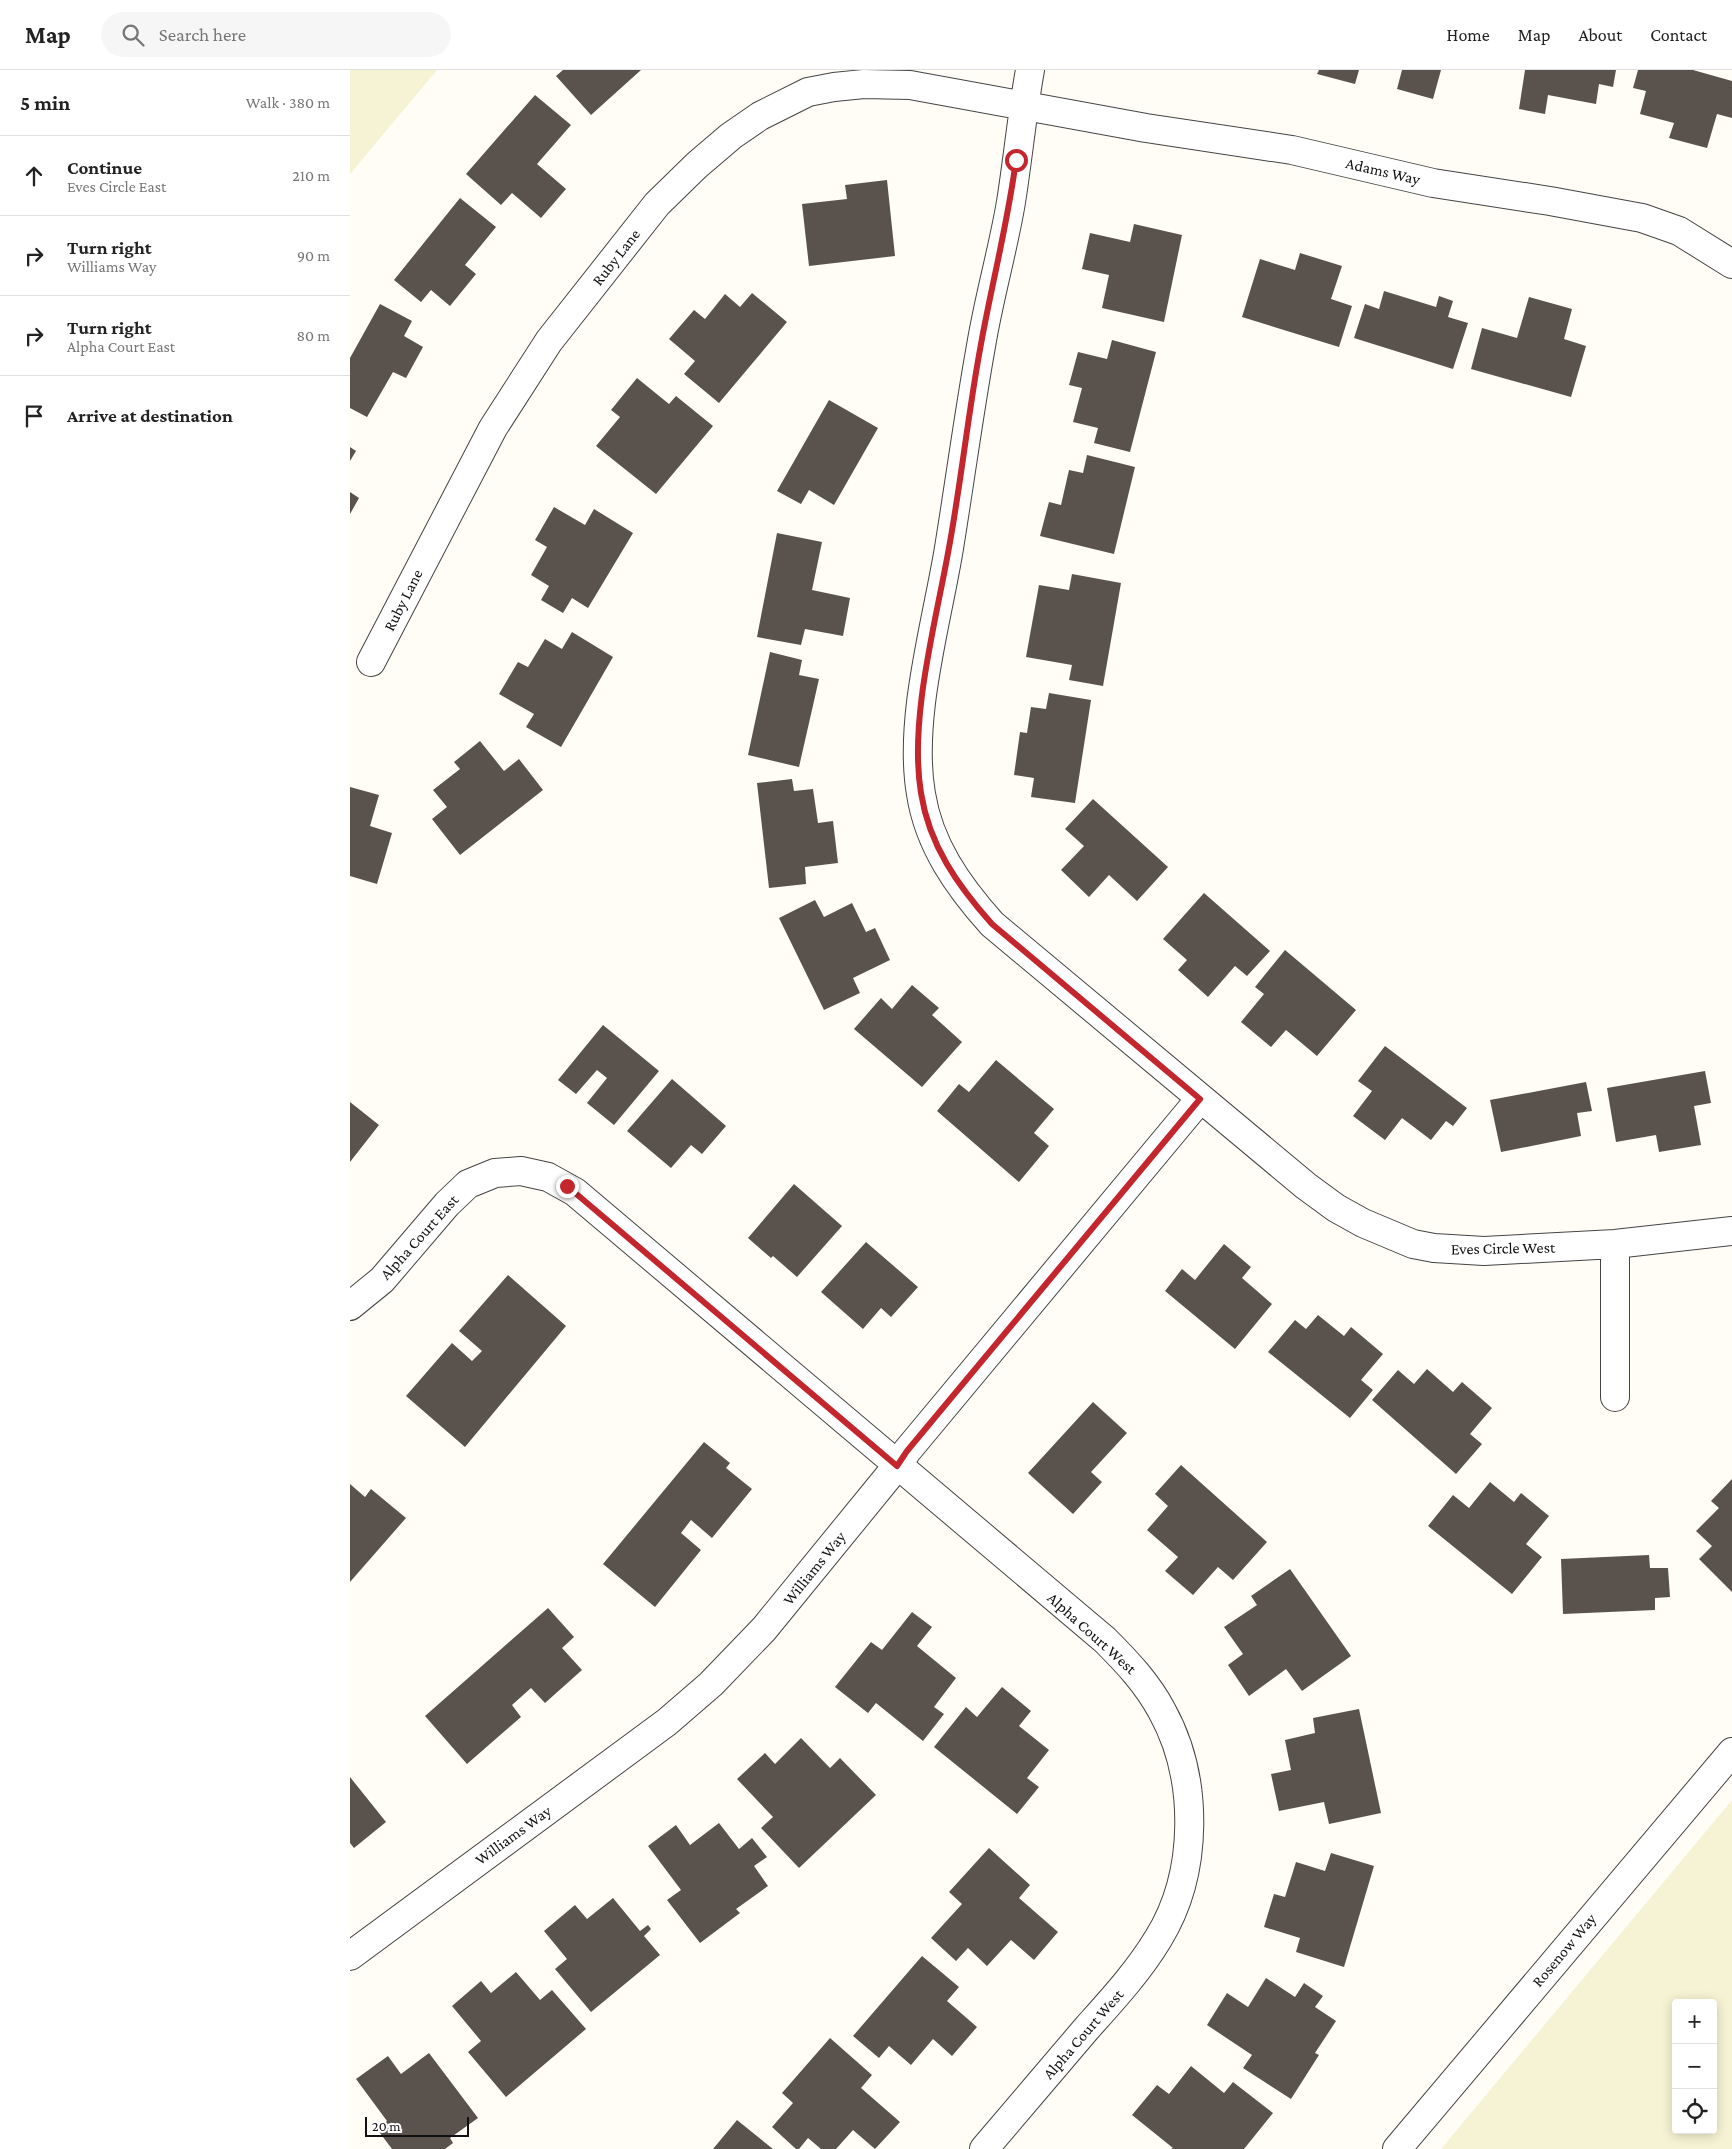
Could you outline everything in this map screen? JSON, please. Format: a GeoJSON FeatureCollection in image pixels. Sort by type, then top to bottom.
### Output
{"type":"FeatureCollection","features":[{"type":"Feature","properties":{"kind":"street","name":"Eves Circle West"},"geometry":{"type":"LineString","coordinates":[[1030,70],[1023,105],[1011,203],[981,344],[949,550],[926,670],[920,724],[918,771],[921,795],[927,823],[943,859],[966,895],[992,924],[1306,1186],[1336,1208],[1363,1224],[1414,1244],[1434,1248],[1484,1252],[1615,1244],[1732,1231]]}},
{"type":"Feature","properties":{"kind":"street","name":"Ruby Lane"},"geometry":{"type":"LineString","coordinates":[[371,662],[493,428],[549,342],[657,204],[697,165],[731,136],[760,116],[808,92],[834,87],[864,84],[910,85],[1023,105]]}},
{"type":"Feature","properties":{"kind":"street","name":"Adams Way"},"geometry":{"type":"LineString","coordinates":[[1023,105],[1146,128],[1292,150],[1433,182],[1642,218],[1679,231],[1732,264]]}},
{"type":"Feature","properties":{"kind":"street","name":"Williams Way"},"geometry":{"type":"LineString","coordinates":[[350,1956],[667,1722],[711,1684],[764,1629],[897,1466],[907,1451],[1200,1099]]}},
{"type":"Feature","properties":{"kind":"street","name":"Alpha Court East"},"geometry":{"type":"LineString","coordinates":[[350,1306],[382,1280],[447,1204],[468,1184],[495,1174],[521,1171],[548,1176],[575,1192],[897,1466]]}},
{"type":"Feature","properties":{"kind":"street"},"geometry":{"type":"LineString","coordinates":[[1615,1244],[1615,1397]]}},
{"type":"Feature","properties":{"kind":"street","name":"Alpha Court West"},"geometry":{"type":"LineString","coordinates":[[897,1466],[1106,1640],[1138,1674],[1163,1711],[1180,1753],[1189,1801],[1188,1853],[1177,1899],[1159,1938],[1134,1973],[984,2149]]}},
{"type":"Feature","properties":{"kind":"street","name":"Rosenow Way"},"geometry":{"type":"LineString","coordinates":[[1397,2149],[1732,1752]]}},
{"type":"Feature","properties":{"kind":"shaded area"},"geometry":{"type":"Polygon","coordinates":[[[350,70],[437,70],[350,174],[350,70]]]}},
{"type":"Feature","properties":{"kind":"shaded area"},"geometry":{"type":"Polygon","coordinates":[[[1732,1800],[1732,2149],[1441,2149],[1732,1800]]]}},
{"type":"Feature","properties":{"kind":"building"},"geometry":{"type":"Polygon","coordinates":[[[563,70],[641,70],[591,115],[556,76],[563,70]]]}},
{"type":"Feature","properties":{"kind":"building"},"geometry":{"type":"Polygon","coordinates":[[[1319,70],[1359,70],[1355,84],[1317,74],[1319,70]]]}},
{"type":"Feature","properties":{"kind":"building"},"geometry":{"type":"Polygon","coordinates":[[[1402,70],[1441,70],[1433,99],[1397,89],[1402,70]]]}},
{"type":"Feature","properties":{"kind":"building"},"geometry":{"type":"Polygon","coordinates":[[[1525,70],[1616,70],[1613,87],[1599,84],[1596,104],[1548,95],[1545,114],[1519,109],[1525,70]]]}},
{"type":"Feature","properties":{"kind":"building"},"geometry":{"type":"Polygon","coordinates":[[[1638,70],[1693,70],[1732,81],[1732,118],[1717,114],[1707,148],[1669,138],[1674,123],[1640,114],[1646,91],[1633,88],[1638,70]]]}},
{"type":"Feature","properties":{"kind":"building"},"geometry":{"type":"Polygon","coordinates":[[[535,95],[571,125],[537,164],[566,189],[541,218],[512,193],[501,205],[466,174],[535,95]]]}},
{"type":"Feature","properties":{"kind":"building"},"geometry":{"type":"Polygon","coordinates":[[[887,180],[895,256],[809,266],[802,204],[847,199],[845,185],[887,180]]]}},
{"type":"Feature","properties":{"kind":"building"},"geometry":{"type":"Polygon","coordinates":[[[460,198],[496,227],[465,265],[476,274],[450,306],[431,290],[421,302],[394,280],[460,198]]]}},
{"type":"Feature","properties":{"kind":"building"},"geometry":{"type":"Polygon","coordinates":[[[1134,224],[1182,235],[1164,322],[1102,308],[1109,275],[1082,269],[1090,233],[1130,242],[1134,224]]]}},
{"type":"Feature","properties":{"kind":"building"},"geometry":{"type":"Polygon","coordinates":[[[1300,253],[1342,266],[1331,299],[1352,306],[1339,347],[1242,317],[1260,259],[1295,270],[1300,253]]]}},
{"type":"Feature","properties":{"kind":"building"},"geometry":{"type":"Polygon","coordinates":[[[1384,291],[1436,307],[1439,296],[1453,301],[1448,317],[1468,323],[1453,369],[1354,338],[1365,304],[1379,309],[1384,291]]]}},
{"type":"Feature","properties":{"kind":"building"},"geometry":{"type":"Polygon","coordinates":[[[752,293],[787,322],[719,403],[684,374],[695,361],[669,339],[694,310],[705,319],[725,294],[740,307],[752,293]]]}},
{"type":"Feature","properties":{"kind":"building"},"geometry":{"type":"Polygon","coordinates":[[[1529,297],[1572,309],[1564,339],[1586,346],[1571,397],[1471,369],[1482,328],[1517,338],[1529,297]]]}},
{"type":"Feature","properties":{"kind":"building"},"geometry":{"type":"Polygon","coordinates":[[[380,304],[412,321],[404,336],[423,347],[406,378],[393,372],[367,417],[350,408],[350,358],[380,304]]]}},
{"type":"Feature","properties":{"kind":"building"},"geometry":{"type":"Polygon","coordinates":[[[1112,340],[1156,352],[1130,452],[1094,443],[1098,428],[1073,422],[1082,388],[1069,385],[1078,352],[1107,359],[1112,340]]]}},
{"type":"Feature","properties":{"kind":"building"},"geometry":{"type":"Polygon","coordinates":[[[637,378],[669,404],[676,396],[713,426],[656,494],[596,446],[620,417],[611,410],[637,378]]]}},
{"type":"Feature","properties":{"kind":"building"},"geometry":{"type":"Polygon","coordinates":[[[829,400],[878,428],[834,505],[809,490],[801,504],[777,491],[829,400]]]}},
{"type":"Feature","properties":{"kind":"building"},"geometry":{"type":"Polygon","coordinates":[[[350,447],[356,451],[350,461],[350,447]]]}},
{"type":"Feature","properties":{"kind":"building"},"geometry":{"type":"Polygon","coordinates":[[[1087,455],[1135,467],[1114,554],[1040,536],[1049,502],[1061,505],[1069,470],[1083,473],[1087,455]]]}},
{"type":"Feature","properties":{"kind":"building"},"geometry":{"type":"Polygon","coordinates":[[[350,492],[359,498],[350,514],[350,492]]]}},
{"type":"Feature","properties":{"kind":"building"},"geometry":{"type":"Polygon","coordinates":[[[554,507],[585,525],[594,509],[633,533],[588,608],[572,598],[563,613],[541,600],[549,586],[531,575],[547,547],[535,540],[554,507]]]}},
{"type":"Feature","properties":{"kind":"building"},"geometry":{"type":"Polygon","coordinates":[[[777,533],[822,542],[812,590],[850,598],[843,636],[805,629],[801,645],[757,637],[777,533]]]}},
{"type":"Feature","properties":{"kind":"building"},"geometry":{"type":"Polygon","coordinates":[[[1072,574],[1121,583],[1103,686],[1069,680],[1072,665],[1026,657],[1039,585],[1069,590],[1072,574]]]}},
{"type":"Feature","properties":{"kind":"building"},"geometry":{"type":"Polygon","coordinates":[[[572,632],[613,657],[561,747],[526,727],[534,714],[499,694],[518,662],[528,667],[545,639],[562,649],[572,632]]]}},
{"type":"Feature","properties":{"kind":"building"},"geometry":{"type":"Polygon","coordinates":[[[770,652],[802,660],[799,675],[819,679],[799,767],[748,755],[770,652]]]}},
{"type":"Feature","properties":{"kind":"building"},"geometry":{"type":"Polygon","coordinates":[[[1049,693],[1091,700],[1075,803],[1031,797],[1034,778],[1014,775],[1020,732],[1027,733],[1031,707],[1046,709],[1049,693]]]}},
{"type":"Feature","properties":{"kind":"building"},"geometry":{"type":"Polygon","coordinates":[[[480,741],[504,771],[519,759],[543,790],[460,855],[432,819],[447,807],[433,790],[460,769],[454,762],[480,741]]]}},
{"type":"Feature","properties":{"kind":"building"},"geometry":{"type":"Polygon","coordinates":[[[792,779],[794,791],[813,789],[818,823],[833,821],[838,863],[805,867],[806,884],[769,888],[757,783],[792,779]]]}},
{"type":"Feature","properties":{"kind":"building"},"geometry":{"type":"Polygon","coordinates":[[[350,787],[379,795],[370,826],[392,833],[377,884],[350,876],[350,787]]]}},
{"type":"Feature","properties":{"kind":"building"},"geometry":{"type":"Polygon","coordinates":[[[1093,799],[1168,867],[1137,901],[1109,875],[1089,897],[1061,870],[1084,846],[1065,829],[1093,799]]]}},
{"type":"Feature","properties":{"kind":"building"},"geometry":{"type":"Polygon","coordinates":[[[1204,893],[1270,951],[1247,976],[1235,966],[1208,997],[1178,970],[1187,960],[1163,939],[1204,893]]]}},
{"type":"Feature","properties":{"kind":"building"},"geometry":{"type":"Polygon","coordinates":[[[815,900],[824,917],[852,903],[866,932],[875,928],[890,960],[853,978],[860,993],[824,1010],[779,918],[815,900]]]}},
{"type":"Feature","properties":{"kind":"building"},"geometry":{"type":"Polygon","coordinates":[[[1285,950],[1356,1010],[1317,1056],[1286,1030],[1271,1047],[1241,1022],[1264,994],[1255,987],[1285,950]]]}},
{"type":"Feature","properties":{"kind":"building"},"geometry":{"type":"Polygon","coordinates":[[[912,985],[939,1008],[932,1015],[962,1042],[922,1087],[854,1029],[881,998],[892,1009],[912,985]]]}},
{"type":"Feature","properties":{"kind":"building"},"geometry":{"type":"Polygon","coordinates":[[[603,1025],[659,1071],[614,1125],[587,1103],[607,1078],[597,1070],[576,1094],[558,1080],[603,1025]]]}},
{"type":"Feature","properties":{"kind":"building"},"geometry":{"type":"Polygon","coordinates":[[[1385,1046],[1467,1108],[1453,1126],[1446,1121],[1431,1140],[1402,1118],[1385,1140],[1353,1116],[1372,1091],[1358,1081],[1385,1046]]]}},
{"type":"Feature","properties":{"kind":"building"},"geometry":{"type":"Polygon","coordinates":[[[996,1060],[1054,1109],[1034,1133],[1049,1146],[1019,1182],[937,1111],[959,1084],[969,1092],[996,1060]]]}},
{"type":"Feature","properties":{"kind":"building"},"geometry":{"type":"Polygon","coordinates":[[[1705,1071],[1711,1103],[1694,1106],[1701,1145],[1659,1152],[1656,1135],[1616,1142],[1607,1088],[1705,1071]]]}},
{"type":"Feature","properties":{"kind":"building"},"geometry":{"type":"Polygon","coordinates":[[[672,1079],[726,1126],[702,1154],[691,1145],[671,1168],[627,1131],[672,1079]]]}},
{"type":"Feature","properties":{"kind":"building"},"geometry":{"type":"Polygon","coordinates":[[[1586,1082],[1592,1111],[1577,1113],[1581,1136],[1501,1152],[1490,1100],[1586,1082]]]}},
{"type":"Feature","properties":{"kind":"building"},"geometry":{"type":"Polygon","coordinates":[[[350,1102],[379,1125],[350,1162],[350,1102]]]}},
{"type":"Feature","properties":{"kind":"building"},"geometry":{"type":"Polygon","coordinates":[[[794,1184],[842,1226],[797,1277],[748,1238],[794,1184]]]}},
{"type":"Feature","properties":{"kind":"building"},"geometry":{"type":"Polygon","coordinates":[[[866,1242],[918,1287],[891,1317],[881,1308],[863,1329],[821,1292],[866,1242]]]}},
{"type":"Feature","properties":{"kind":"building"},"geometry":{"type":"Polygon","coordinates":[[[1224,1244],[1251,1267],[1242,1278],[1272,1304],[1235,1349],[1165,1291],[1182,1269],[1195,1280],[1224,1244]]]}},
{"type":"Feature","properties":{"kind":"building"},"geometry":{"type":"Polygon","coordinates":[[[508,1275],[566,1326],[465,1447],[406,1396],[452,1343],[472,1361],[482,1351],[459,1331],[508,1275]]]}},
{"type":"Feature","properties":{"kind":"building"},"geometry":{"type":"Polygon","coordinates":[[[1318,1315],[1344,1336],[1351,1327],[1383,1354],[1361,1380],[1373,1390],[1350,1418],[1268,1352],[1295,1320],[1306,1329],[1318,1315]]]}},
{"type":"Feature","properties":{"kind":"building"},"geometry":{"type":"Polygon","coordinates":[[[1427,1369],[1453,1392],[1462,1382],[1492,1408],[1470,1434],[1482,1444],[1456,1474],[1372,1400],[1398,1370],[1414,1384],[1427,1369]]]}},
{"type":"Feature","properties":{"kind":"building"},"geometry":{"type":"Polygon","coordinates":[[[1093,1402],[1127,1433],[1091,1472],[1102,1482],[1073,1514],[1028,1473],[1093,1402]]]}},
{"type":"Feature","properties":{"kind":"building"},"geometry":{"type":"Polygon","coordinates":[[[704,1442],[730,1463],[726,1468],[752,1489],[712,1538],[691,1520],[681,1533],[701,1550],[655,1607],[603,1564],[704,1442]]]}},
{"type":"Feature","properties":{"kind":"building"},"geometry":{"type":"Polygon","coordinates":[[[1181,1465],[1267,1542],[1233,1580],[1218,1567],[1193,1595],[1165,1571],[1178,1557],[1147,1530],[1168,1506],[1155,1494],[1181,1465]]]}},
{"type":"Feature","properties":{"kind":"building"},"geometry":{"type":"Polygon","coordinates":[[[1732,1479],[1732,1592],[1699,1559],[1712,1546],[1696,1531],[1719,1508],[1711,1501],[1732,1479]]]}},
{"type":"Feature","properties":{"kind":"building"},"geometry":{"type":"Polygon","coordinates":[[[1490,1482],[1514,1502],[1521,1493],[1549,1516],[1526,1544],[1542,1557],[1512,1594],[1428,1526],[1453,1495],[1469,1508],[1490,1482]]]}},
{"type":"Feature","properties":{"kind":"building"},"geometry":{"type":"Polygon","coordinates":[[[350,1484],[365,1497],[371,1489],[406,1518],[350,1582],[350,1484]]]}},
{"type":"Feature","properties":{"kind":"building"},"geometry":{"type":"Polygon","coordinates":[[[1649,1555],[1650,1568],[1668,1568],[1670,1597],[1655,1598],[1655,1610],[1563,1614],[1561,1559],[1649,1555]]]}},
{"type":"Feature","properties":{"kind":"building"},"geometry":{"type":"Polygon","coordinates":[[[1290,1569],[1351,1656],[1302,1691],[1286,1669],[1249,1696],[1228,1665],[1243,1654],[1224,1627],[1257,1605],[1251,1596],[1290,1569]]]}},
{"type":"Feature","properties":{"kind":"building"},"geometry":{"type":"Polygon","coordinates":[[[548,1608],[574,1637],[562,1648],[582,1670],[545,1703],[531,1688],[512,1705],[521,1717],[467,1764],[425,1716],[548,1608]]]}},
{"type":"Feature","properties":{"kind":"building"},"geometry":{"type":"Polygon","coordinates":[[[912,1612],[932,1627],[917,1646],[956,1678],[934,1707],[944,1714],[923,1741],[876,1703],[868,1713],[835,1687],[871,1642],[882,1650],[912,1612]]]}},
{"type":"Feature","properties":{"kind":"building"},"geometry":{"type":"Polygon","coordinates":[[[1002,1687],[1031,1711],[1019,1726],[1049,1750],[1027,1778],[1039,1787],[1017,1814],[934,1747],[966,1707],[977,1717],[1002,1687]]]}},
{"type":"Feature","properties":{"kind":"building"},"geometry":{"type":"Polygon","coordinates":[[[1359,1709],[1381,1813],[1329,1824],[1324,1802],[1279,1811],[1271,1774],[1291,1770],[1285,1740],[1315,1733],[1313,1718],[1359,1709]]]}},
{"type":"Feature","properties":{"kind":"building"},"geometry":{"type":"Polygon","coordinates":[[[801,1738],[830,1768],[840,1758],[876,1795],[799,1868],[761,1828],[773,1817],[737,1779],[765,1753],[775,1764],[801,1738]]]}},
{"type":"Feature","properties":{"kind":"building"},"geometry":{"type":"Polygon","coordinates":[[[350,1777],[386,1822],[354,1848],[350,1843],[350,1777]]]}},
{"type":"Feature","properties":{"kind":"building"},"geometry":{"type":"Polygon","coordinates":[[[719,1823],[739,1849],[752,1838],[767,1857],[754,1866],[768,1886],[736,1909],[740,1913],[700,1943],[667,1900],[681,1890],[648,1846],[676,1825],[690,1845],[719,1823]]]}},
{"type":"Feature","properties":{"kind":"building"},"geometry":{"type":"Polygon","coordinates":[[[989,1848],[1030,1885],[1019,1898],[1058,1932],[1034,1960],[1011,1940],[987,1966],[968,1948],[956,1961],[931,1938],[962,1904],[949,1892],[989,1848]]]}},
{"type":"Feature","properties":{"kind":"building"},"geometry":{"type":"Polygon","coordinates":[[[1331,1853],[1374,1866],[1344,1967],[1296,1952],[1300,1938],[1264,1927],[1274,1894],[1285,1897],[1296,1862],[1325,1871],[1331,1853]]]}},
{"type":"Feature","properties":{"kind":"building"},"geometry":{"type":"Polygon","coordinates":[[[613,1898],[640,1931],[648,1925],[651,1929],[644,1936],[660,1955],[591,2012],[555,1969],[567,1959],[544,1931],[575,1905],[587,1919],[613,1898]]]}},
{"type":"Feature","properties":{"kind":"building"},"geometry":{"type":"Polygon","coordinates":[[[922,1956],[959,1987],[947,2001],[977,2027],[952,2056],[933,2039],[911,2065],[889,2046],[879,2058],[853,2036],[922,1956]]]}},
{"type":"Feature","properties":{"kind":"building"},"geometry":{"type":"Polygon","coordinates":[[[516,1972],[540,2000],[552,1990],[586,2029],[506,2097],[468,2052],[481,2041],[452,2006],[481,1981],[491,1993],[516,1972]]]}},
{"type":"Feature","properties":{"kind":"building"},"geometry":{"type":"Polygon","coordinates":[[[1266,1978],[1295,1997],[1304,1983],[1323,1996],[1315,2007],[1336,2021],[1315,2053],[1319,2055],[1291,2099],[1243,2068],[1252,2055],[1207,2025],[1227,1993],[1248,2007],[1266,1978]]]}},
{"type":"Feature","properties":{"kind":"building"},"geometry":{"type":"Polygon","coordinates":[[[830,2038],[872,2075],[861,2088],[900,2122],[875,2149],[853,2130],[836,2149],[821,2149],[808,2138],[799,2149],[796,2149],[772,2127],[793,2103],[782,2093],[830,2038]]]}},
{"type":"Feature","properties":{"kind":"building"},"geometry":{"type":"Polygon","coordinates":[[[429,2053],[478,2118],[450,2138],[453,2143],[445,2149],[392,2149],[377,2129],[387,2121],[356,2079],[388,2056],[401,2074],[429,2053]]]}},
{"type":"Feature","properties":{"kind":"building"},"geometry":{"type":"Polygon","coordinates":[[[1191,2066],[1224,2093],[1233,2082],[1273,2113],[1244,2149],[1171,2149],[1173,2148],[1132,2115],[1157,2085],[1169,2094],[1191,2066]]]}},
{"type":"Feature","properties":{"kind":"building"},"geometry":{"type":"Polygon","coordinates":[[[737,2120],[773,2149],[713,2149],[737,2120]]]}},
{"type":"Feature","properties":{"kind":"route"},"geometry":{"type":"LineString","coordinates":[[567,1186],[897,1466],[907,1451],[1200,1099],[992,924],[966,895],[943,859],[927,823],[921,795],[918,771],[920,724],[926,670],[949,550],[981,344],[1011,203],[1016,160]]}}]}
